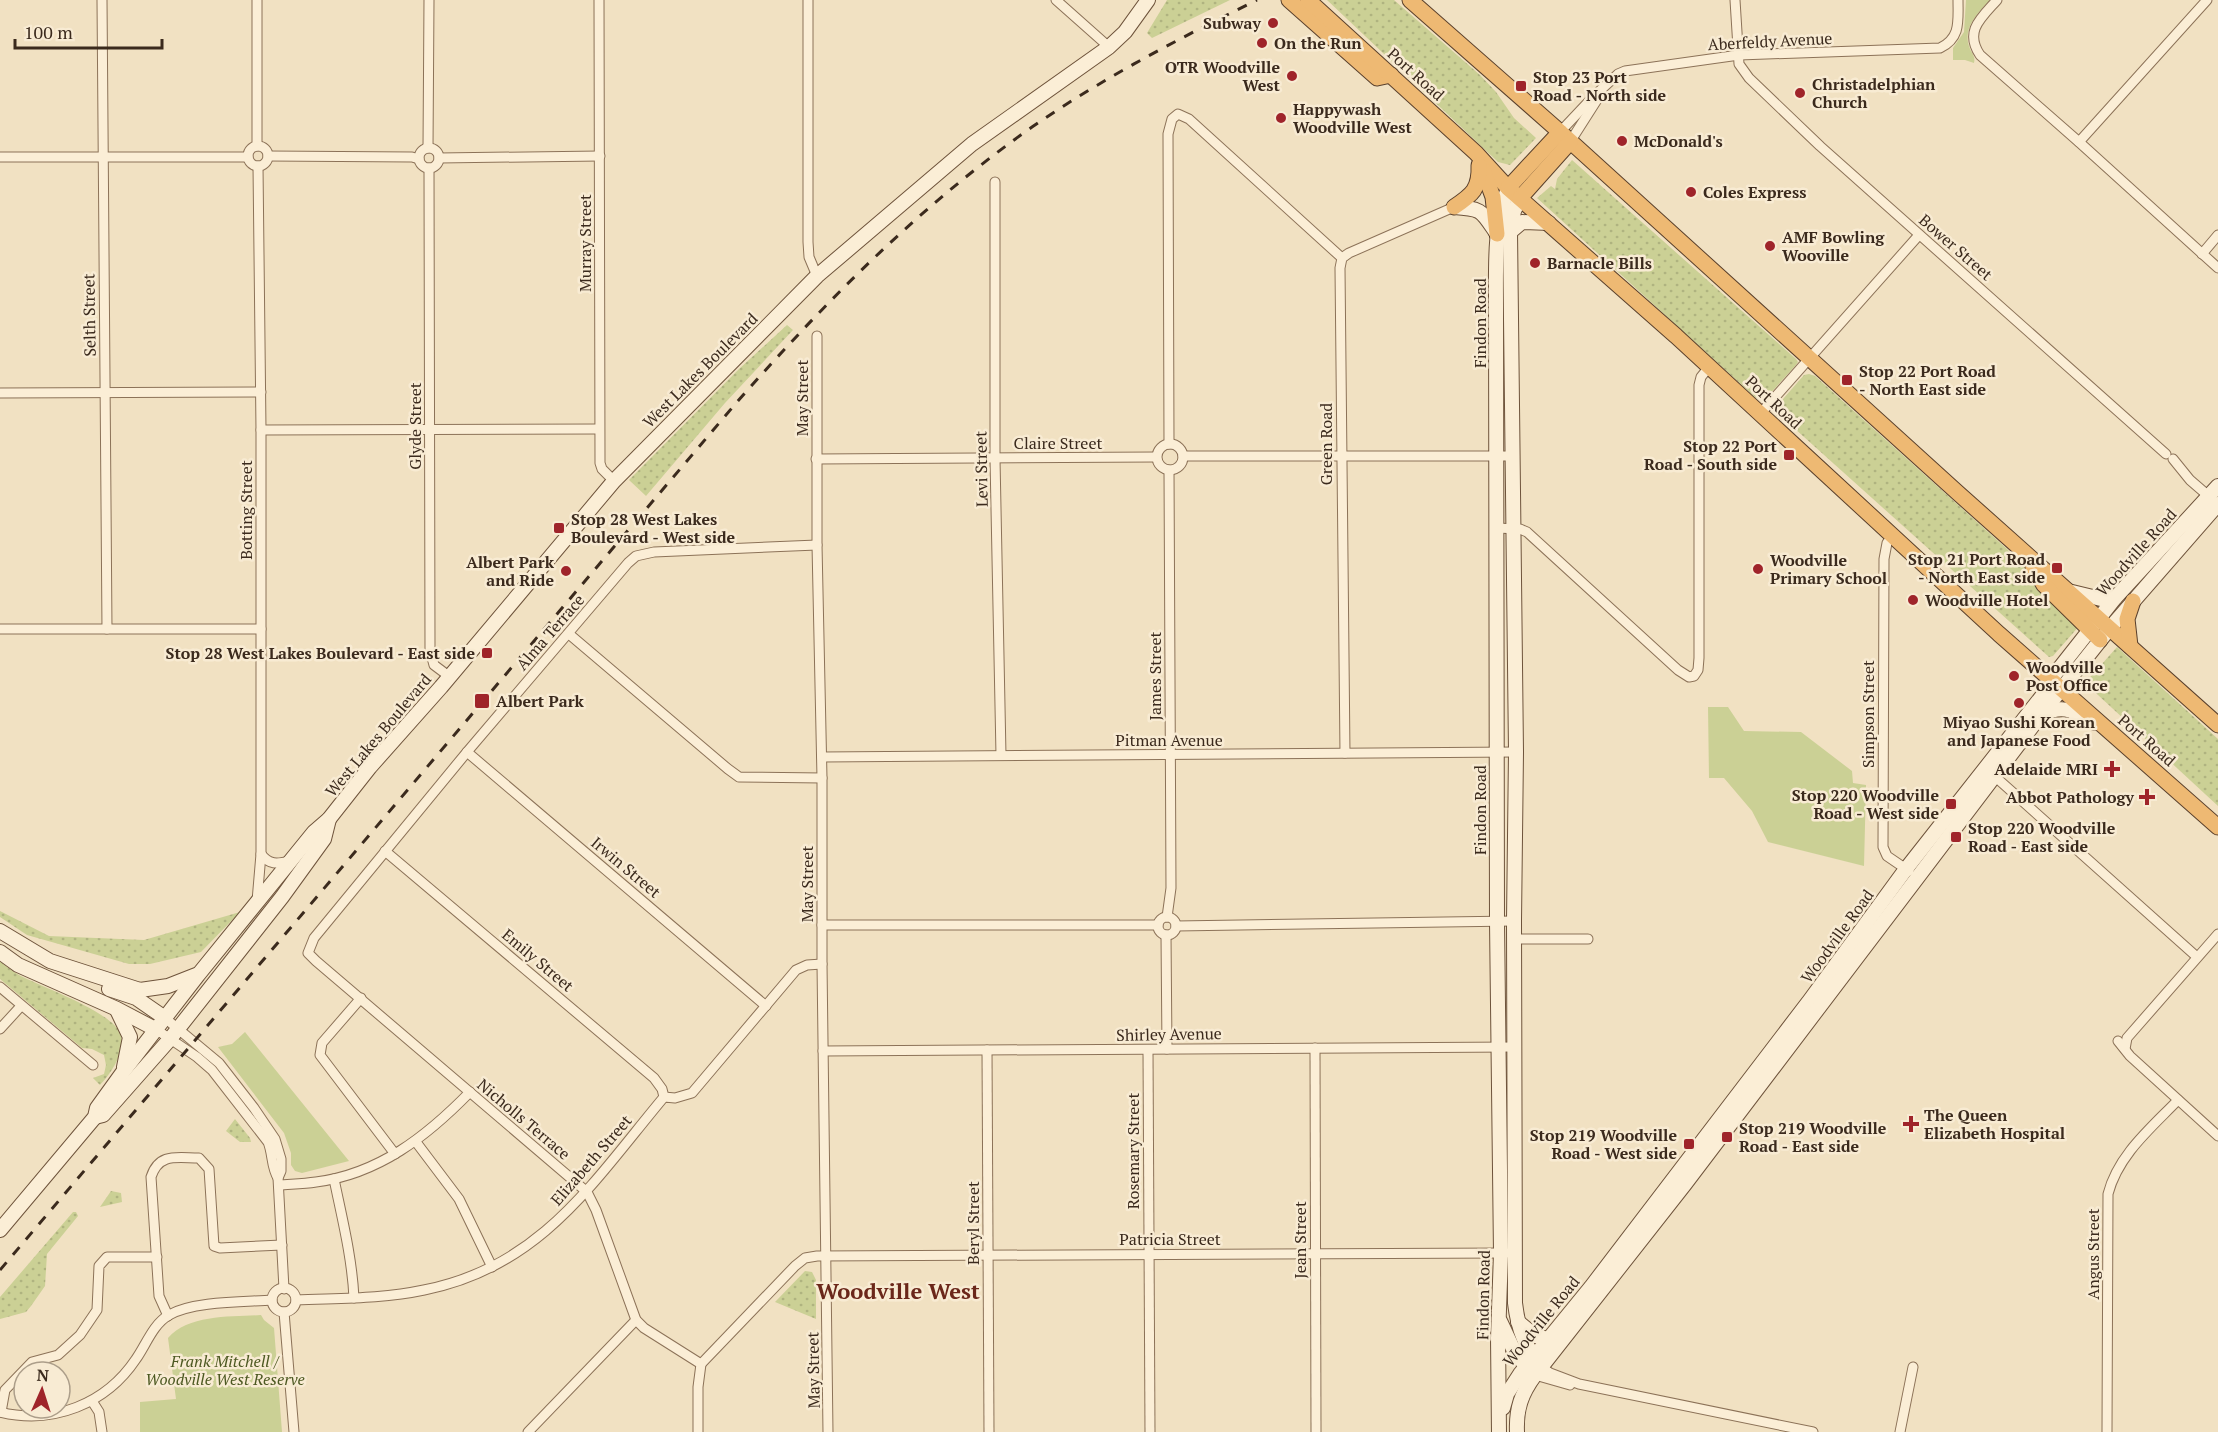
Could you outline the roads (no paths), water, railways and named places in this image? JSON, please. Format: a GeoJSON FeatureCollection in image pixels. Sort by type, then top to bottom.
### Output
{"type":"FeatureCollection","features":[{"type":"Feature","properties":{"kind":"highway"},"geometry":{"type":"LineString","coordinates":[[1289,0],[1377,78],[1391,75]]}},
{"type":"Feature","properties":{"kind":"highway","name":"Port Road"},"geometry":{"type":"LineString","coordinates":[[1308,0],[1476,153],[1514,193],[1709,367],[2056,684],[2218,827]]}},
{"type":"Feature","properties":{"kind":"highway"},"geometry":{"type":"LineString","coordinates":[[1410,0],[2068,591],[2100,629]]}},
{"type":"Feature","properties":{"kind":"highway"},"geometry":{"type":"LineString","coordinates":[[1514,193],[1565,137]]}},
{"type":"Feature","properties":{"kind":"highway"},"geometry":{"type":"LineString","coordinates":[[1454,207],[1472,196],[1478,182],[1479,167],[1476,153]]}},
{"type":"Feature","properties":{"kind":"highway"},"geometry":{"type":"LineString","coordinates":[[1476,153],[1492,191],[1503,233]]}},
{"type":"Feature","properties":{"kind":"highway"},"geometry":{"type":"LineString","coordinates":[[2019,548],[2044,585],[2100,629],[2130,646],[2218,724]]}},
{"type":"Feature","properties":{"kind":"highway"},"geometry":{"type":"LineString","coordinates":[[2130,646],[2127,619],[2133,601]]}},
{"type":"Feature","properties":{"kind":"main road","name":"West Lakes Boulevard"},"geometry":{"type":"LineString","coordinates":[[329,819],[324,839],[306,864],[174,1034],[104,1115],[95,1117],[97,1108],[123,1072],[314,832],[329,819],[370,767],[614,481],[817,276],[972,144],[1109,47],[1125,32],[1148,0]]}},
{"type":"Feature","properties":{"kind":"main road","name":"Findon Road"},"geometry":{"type":"LineString","coordinates":[[1514,193],[1503,202],[1497,456],[1498,1047],[1508,1253],[1518,1322],[1534,1367]]}},
{"type":"Feature","properties":{"kind":"main road"},"geometry":{"type":"LineString","coordinates":[[1454,207],[1477,209],[1484,213],[1503,233],[1522,222],[1549,223]]}},
{"type":"Feature","properties":{"kind":"main road","name":"Findon Road"},"geometry":{"type":"LineString","coordinates":[[1499,1425],[1498,1338],[1508,1253],[1515,1047],[1516,752],[1513,456],[1503,233]]}},
{"type":"Feature","properties":{"kind":"main road","name":"Woodville Road"},"geometry":{"type":"LineString","coordinates":[[2100,629],[2115,598],[2216,499]]}},
{"type":"Feature","properties":{"kind":"main road","name":"Woodville Road"},"geometry":{"type":"LineString","coordinates":[[1499,1425],[1512,1383],[1534,1367],[1692,1174],[1918,878],[2043,695],[2056,684],[2100,629],[2133,601],[2216,499]]}},
{"type":"Feature","properties":{"kind":"main road"},"geometry":{"type":"LineString","coordinates":[[2068,591],[2101,599],[2115,598]]}},
{"type":"Feature","properties":{"kind":"main road","name":"Woodville Road"},"geometry":{"type":"LineString","coordinates":[[1534,1367],[1549,1339],[1803,1009],[1906,869],[2040,716],[2056,684]]}},
{"type":"Feature","properties":{"kind":"main road"},"geometry":{"type":"LineString","coordinates":[[2040,716],[2061,708],[2105,728]]}},
{"type":"Feature","properties":{"kind":"main road"},"geometry":{"type":"LineString","coordinates":[[0,931],[50,961],[140,990],[168,986],[198,975]]}},
{"type":"Feature","properties":{"kind":"main road"},"geometry":{"type":"LineString","coordinates":[[0,952],[18,965],[117,1009],[157,1030]]}},
{"type":"Feature","properties":{"kind":"main road"},"geometry":{"type":"LineString","coordinates":[[99,977],[106,988],[136,998],[165,1018]]}},
{"type":"Feature","properties":{"kind":"main road"},"geometry":{"type":"LineString","coordinates":[[117,1009],[130,1037],[123,1072]]}},
{"type":"Feature","properties":{"kind":"main road"},"geometry":{"type":"LineString","coordinates":[[0,1230],[95,1117]]}},
{"type":"Feature","properties":{"kind":"main road"},"geometry":{"type":"LineString","coordinates":[[1500,1321],[1516,1355],[1534,1367],[1516,1413],[1517,1432]]}},
{"type":"Feature","properties":{"kind":"main road"},"geometry":{"type":"LineString","coordinates":[[1518,1322],[1535,1336],[1549,1339]]}},
{"type":"Feature","properties":{"kind":"street","name":"Selth Street"},"geometry":{"type":"LineString","coordinates":[[102,0],[107,629]]}},
{"type":"Feature","properties":{"kind":"street"},"geometry":{"type":"LineString","coordinates":[[257,0],[257,146]]}},
{"type":"Feature","properties":{"kind":"street"},"geometry":{"type":"LineString","coordinates":[[428,148],[429,0]]}},
{"type":"Feature","properties":{"kind":"street","name":"Murray Street"},"geometry":{"type":"LineString","coordinates":[[599,0],[600,463],[602,469],[614,481]]}},
{"type":"Feature","properties":{"kind":"street"},"geometry":{"type":"LineString","coordinates":[[808,0],[808,242],[809,257],[817,276]]}},
{"type":"Feature","properties":{"kind":"street"},"geometry":{"type":"LineString","coordinates":[[1056,0],[1109,47]]}},
{"type":"Feature","properties":{"kind":"street"},"geometry":{"type":"LineString","coordinates":[[1735,0],[1739,54]]}},
{"type":"Feature","properties":{"kind":"street","name":"Aberfeldy Avenue"},"geometry":{"type":"LineString","coordinates":[[1565,137],[1600,93],[1618,74],[1625,71],[1739,54],[1940,48],[1949,44],[1956,34],[1958,0]]}},
{"type":"Feature","properties":{"kind":"street"},"geometry":{"type":"LineString","coordinates":[[1997,0],[1974,30],[1973,45],[1980,55],[2218,268]]}},
{"type":"Feature","properties":{"kind":"street"},"geometry":{"type":"LineString","coordinates":[[2079,142],[2207,0]]}},
{"type":"Feature","properties":{"kind":"street","name":"Bower Street"},"geometry":{"type":"LineString","coordinates":[[1739,54],[1739,67],[1820,146],[2170,457],[2190,480],[2216,499]]}},
{"type":"Feature","properties":{"kind":"street","name":"Aberfeldy Avenue"},"geometry":{"type":"LineString","coordinates":[[1565,137],[1600,97],[1600,93]]}},
{"type":"Feature","properties":{"kind":"street"},"geometry":{"type":"LineString","coordinates":[[1169,444],[1168,134],[1172,119],[1178,114],[1189,119],[1342,258],[1454,207]]}},
{"type":"Feature","properties":{"kind":"street"},"geometry":{"type":"LineString","coordinates":[[257,146],[264,148],[268,156],[264,164],[258,166],[250,162],[248,157],[252,148],[257,146]]}},
{"type":"Feature","properties":{"kind":"street"},"geometry":{"type":"LineString","coordinates":[[428,148],[434,150],[439,158]]}},
{"type":"Feature","properties":{"kind":"street"},"geometry":{"type":"LineString","coordinates":[[428,148],[421,153],[419,159],[421,164],[429,168],[435,166],[439,158]]}},
{"type":"Feature","properties":{"kind":"street"},"geometry":{"type":"LineString","coordinates":[[268,156],[412,157],[419,159]]}},
{"type":"Feature","properties":{"kind":"street"},"geometry":{"type":"LineString","coordinates":[[439,158],[600,156]]}},
{"type":"Feature","properties":{"kind":"street"},"geometry":{"type":"LineString","coordinates":[[0,157],[248,157]]}},
{"type":"Feature","properties":{"kind":"street","name":"Botting Street"},"geometry":{"type":"LineString","coordinates":[[257,903],[261,854],[261,392],[258,166]]}},
{"type":"Feature","properties":{"kind":"street","name":"Glyde Street"},"geometry":{"type":"LineString","coordinates":[[429,168],[430,650],[434,665],[450,676]]}},
{"type":"Feature","properties":{"kind":"street","name":"Levi Street"},"geometry":{"type":"LineString","coordinates":[[995,182],[995,459],[1001,755]]}},
{"type":"Feature","properties":{"kind":"street"},"geometry":{"type":"LineString","coordinates":[[1760,414],[1919,235]]}},
{"type":"Feature","properties":{"kind":"street"},"geometry":{"type":"LineString","coordinates":[[2202,254],[2218,235]]}},
{"type":"Feature","properties":{"kind":"street","name":"Green Road"},"geometry":{"type":"LineString","coordinates":[[1342,258],[1340,268],[1341,457],[1345,753]]}},
{"type":"Feature","properties":{"kind":"street","name":"May Street"},"geometry":{"type":"LineString","coordinates":[[817,336],[816,459],[822,757],[822,964],[828,1432]]}},
{"type":"Feature","properties":{"kind":"street"},"geometry":{"type":"LineString","coordinates":[[1496,528],[1514,528],[1527,532],[1678,670],[1689,677],[1694,676],[1698,670],[1699,649],[1699,384],[1701,376],[1709,367]]}},
{"type":"Feature","properties":{"kind":"street"},"geometry":{"type":"LineString","coordinates":[[0,393],[261,392]]}},
{"type":"Feature","properties":{"kind":"street"},"geometry":{"type":"LineString","coordinates":[[261,430],[599,429]]}},
{"type":"Feature","properties":{"kind":"street"},"geometry":{"type":"LineString","coordinates":[[1169,444],[1180,449],[1183,456],[1178,467],[1170,470],[1162,468],[1156,458],[1159,449],[1169,444]]}},
{"type":"Feature","properties":{"kind":"street"},"geometry":{"type":"LineString","coordinates":[[1183,456],[1513,456]]}},
{"type":"Feature","properties":{"kind":"street","name":"Claire Street"},"geometry":{"type":"LineString","coordinates":[[816,459],[1156,458]]}},
{"type":"Feature","properties":{"kind":"street","name":"James Street"},"geometry":{"type":"LineString","coordinates":[[1167,917],[1171,888],[1170,470]]}},
{"type":"Feature","properties":{"kind":"street","name":"Simpson Street"},"geometry":{"type":"LineString","coordinates":[[1892,536],[1887,543],[1884,560],[1883,847],[1887,856],[1918,878]]}},
{"type":"Feature","properties":{"kind":"street","name":"Alma Terrace"},"geometry":{"type":"LineString","coordinates":[[308,953],[314,938],[385,851],[636,556],[654,552],[817,545]]}},
{"type":"Feature","properties":{"kind":"street"},"geometry":{"type":"LineString","coordinates":[[0,629],[261,629]]}},
{"type":"Feature","properties":{"kind":"street"},"geometry":{"type":"LineString","coordinates":[[569,634],[739,777],[822,778]]}},
{"type":"Feature","properties":{"kind":"street","name":"Irwin Street"},"geometry":{"type":"LineString","coordinates":[[467,752],[766,1006]]}},
{"type":"Feature","properties":{"kind":"street","name":"Pitman Avenue"},"geometry":{"type":"LineString","coordinates":[[822,757],[1516,752]]}},
{"type":"Feature","properties":{"kind":"street"},"geometry":{"type":"LineString","coordinates":[[1990,771],[2197,957]]}},
{"type":"Feature","properties":{"kind":"street","name":"Emily Street"},"geometry":{"type":"LineString","coordinates":[[385,851],[654,1078],[663,1089],[664,1097]]}},
{"type":"Feature","properties":{"kind":"street"},"geometry":{"type":"LineString","coordinates":[[261,854],[265,860],[273,863],[291,861]]}},
{"type":"Feature","properties":{"kind":"street"},"geometry":{"type":"LineString","coordinates":[[1167,917],[1174,920],[1176,926],[1173,933],[1166,935],[1160,932],[1158,925],[1161,919],[1167,917]]}},
{"type":"Feature","properties":{"kind":"street"},"geometry":{"type":"LineString","coordinates":[[1176,926],[1514,921]]}},
{"type":"Feature","properties":{"kind":"street"},"geometry":{"type":"LineString","coordinates":[[822,925],[1158,925]]}},
{"type":"Feature","properties":{"kind":"street"},"geometry":{"type":"LineString","coordinates":[[2218,934],[2121,1045],[2218,1136]]}},
{"type":"Feature","properties":{"kind":"street"},"geometry":{"type":"LineString","coordinates":[[1166,935],[1167,1049]]}},
{"type":"Feature","properties":{"kind":"street"},"geometry":{"type":"LineString","coordinates":[[1514,939],[1588,939]]}},
{"type":"Feature","properties":{"kind":"street","name":"Nicholls Terrace"},"geometry":{"type":"LineString","coordinates":[[308,953],[587,1192],[596,1210],[636,1320]]}},
{"type":"Feature","properties":{"kind":"street"},"geometry":{"type":"LineString","coordinates":[[664,1097],[675,1098],[692,1093],[796,970],[807,965],[822,964]]}},
{"type":"Feature","properties":{"kind":"street"},"geometry":{"type":"LineString","coordinates":[[0,987],[93,1065]]}},
{"type":"Feature","properties":{"kind":"street"},"geometry":{"type":"LineString","coordinates":[[361,998],[322,1043],[320,1055],[395,1154]]}},
{"type":"Feature","properties":{"kind":"street"},"geometry":{"type":"LineString","coordinates":[[0,1029],[21,1006]]}},
{"type":"Feature","properties":{"kind":"street"},"geometry":{"type":"LineString","coordinates":[[165,1018],[174,1034],[224,1069],[275,1139],[281,1159],[278,1182],[284,1288]]}},
{"type":"Feature","properties":{"kind":"street"},"geometry":{"type":"LineString","coordinates":[[157,1030],[174,1034]]}},
{"type":"Feature","properties":{"kind":"street","name":"Shirley Avenue"},"geometry":{"type":"LineString","coordinates":[[823,1051],[1515,1047]]}},
{"type":"Feature","properties":{"kind":"street","name":"Jean Street"},"geometry":{"type":"LineString","coordinates":[[1315,1048],[1316,1432]]}},
{"type":"Feature","properties":{"kind":"street","name":"Beryl Street"},"geometry":{"type":"LineString","coordinates":[[987,1050],[989,1432]]}},
{"type":"Feature","properties":{"kind":"street","name":"Rosemary Street"},"geometry":{"type":"LineString","coordinates":[[1148,1050],[1150,1432]]}},
{"type":"Feature","properties":{"kind":"street"},"geometry":{"type":"LineString","coordinates":[[278,1182],[334,1179],[395,1154],[416,1142],[470,1092]]}},
{"type":"Feature","properties":{"kind":"street","name":"Elizabeth Street"},"geometry":{"type":"LineString","coordinates":[[296,1300],[354,1298],[425,1290],[477,1274],[512,1256],[550,1228],[587,1192],[664,1097]]}},
{"type":"Feature","properties":{"kind":"street","name":"Angus Street"},"geometry":{"type":"LineString","coordinates":[[2107,1432],[2108,1194],[2112,1177],[2125,1156],[2178,1100]]}},
{"type":"Feature","properties":{"kind":"street"},"geometry":{"type":"LineString","coordinates":[[416,1142],[459,1199],[492,1267]]}},
{"type":"Feature","properties":{"kind":"street"},"geometry":{"type":"LineString","coordinates":[[168,1316],[159,1296],[152,1177],[155,1165],[164,1159],[200,1158],[209,1169],[214,1246],[220,1248],[282,1245]]}},
{"type":"Feature","properties":{"kind":"street"},"geometry":{"type":"LineString","coordinates":[[334,1179],[352,1267],[354,1298]]}},
{"type":"Feature","properties":{"kind":"street","name":"Patricia Street"},"geometry":{"type":"LineString","coordinates":[[701,1364],[805,1258],[825,1256],[1508,1253]]}},
{"type":"Feature","properties":{"kind":"street"},"geometry":{"type":"LineString","coordinates":[[157,1257],[108,1257],[99,1266],[97,1310],[80,1335],[58,1355],[32,1362],[5,1390],[0,1412],[14,1415],[39,1415],[67,1411],[93,1401],[126,1374],[160,1321],[184,1307],[273,1300]]}},
{"type":"Feature","properties":{"kind":"street"},"geometry":{"type":"LineString","coordinates":[[284,1288],[291,1291],[296,1300],[293,1308],[284,1312],[277,1309],[273,1300],[275,1293],[284,1288]]}},
{"type":"Feature","properties":{"kind":"street"},"geometry":{"type":"LineString","coordinates":[[284,1312],[294,1432]]}},
{"type":"Feature","properties":{"kind":"street"},"geometry":{"type":"LineString","coordinates":[[529,1432],[543,1414],[636,1320],[644,1328],[701,1364],[698,1388],[698,1432]]}},
{"type":"Feature","properties":{"kind":"street"},"geometry":{"type":"LineString","coordinates":[[1534,1367],[1568,1385],[1579,1384],[1813,1432]]}},
{"type":"Feature","properties":{"kind":"street"},"geometry":{"type":"LineString","coordinates":[[1900,1432],[1913,1367]]}},
{"type":"Feature","properties":{"kind":"street"},"geometry":{"type":"LineString","coordinates":[[93,1401],[99,1412],[102,1432]]}},
{"type":"Feature","properties":{"kind":"railway"},"geometry":{"type":"LineString","coordinates":[[0,1270],[737,402],[840,291],[951,189],[1032,127],[1142,59],[1257,0]]}},
{"type":"Feature","properties":{"kind":"place","name":"Subway"},"geometry":{"type":"Point","coordinates":[1273,23]}},
{"type":"Feature","properties":{"kind":"place","name":"On the Run"},"geometry":{"type":"Point","coordinates":[1262,43]}},
{"type":"Feature","properties":{"kind":"place","name":"OTR Woodville West"},"geometry":{"type":"Point","coordinates":[1292,76]}},
{"type":"Feature","properties":{"kind":"place","name":"Stop 23 Port Road - North side"},"geometry":{"type":"Point","coordinates":[1521,86]}},
{"type":"Feature","properties":{"kind":"place","name":"Christadelphian Church"},"geometry":{"type":"Point","coordinates":[1800,93]}},
{"type":"Feature","properties":{"kind":"place","name":"Happywash Woodville West"},"geometry":{"type":"Point","coordinates":[1281,118]}},
{"type":"Feature","properties":{"kind":"place","name":"McDonald's"},"geometry":{"type":"Point","coordinates":[1622,141]}},
{"type":"Feature","properties":{"kind":"place","name":"Coles Express"},"geometry":{"type":"Point","coordinates":[1691,192]}},
{"type":"Feature","properties":{"kind":"place","name":"AMF Bowling Wooville"},"geometry":{"type":"Point","coordinates":[1770,246]}},
{"type":"Feature","properties":{"kind":"place","name":"Barnacle Bills"},"geometry":{"type":"Point","coordinates":[1535,263]}},
{"type":"Feature","properties":{"kind":"place","name":"Stop 22 Port Road - North East side"},"geometry":{"type":"Point","coordinates":[1847,380]}},
{"type":"Feature","properties":{"kind":"place","name":"Stop 22 Port Road - South side"},"geometry":{"type":"Point","coordinates":[1789,455]}},
{"type":"Feature","properties":{"kind":"place","name":"Stop 28 West Lakes Boulevard - West side"},"geometry":{"type":"Point","coordinates":[559,528]}},
{"type":"Feature","properties":{"kind":"place","name":"Stop 21 Port Road - North East side"},"geometry":{"type":"Point","coordinates":[2057,568]}},
{"type":"Feature","properties":{"kind":"place","name":"Woodville Primary School"},"geometry":{"type":"Point","coordinates":[1758,569]}},
{"type":"Feature","properties":{"kind":"place","name":"Albert Park and Ride"},"geometry":{"type":"Point","coordinates":[566,571]}},
{"type":"Feature","properties":{"kind":"place","name":"Woodville Hotel"},"geometry":{"type":"Point","coordinates":[1913,600]}},
{"type":"Feature","properties":{"kind":"place","name":"Stop 28 West Lakes Boulevard - East side"},"geometry":{"type":"Point","coordinates":[487,653]}},
{"type":"Feature","properties":{"kind":"place","name":"Woodville Post Office"},"geometry":{"type":"Point","coordinates":[2014,676]}},
{"type":"Feature","properties":{"kind":"place","name":"Albert Park"},"geometry":{"type":"Point","coordinates":[482,701]}},
{"type":"Feature","properties":{"kind":"place","name":"Miyao Sushi Korean and Japanese Food"},"geometry":{"type":"Point","coordinates":[2019,703]}},
{"type":"Feature","properties":{"kind":"place","name":"Adelaide MRI"},"geometry":{"type":"Point","coordinates":[2112,769]}},
{"type":"Feature","properties":{"kind":"place","name":"Abbot Pathology"},"geometry":{"type":"Point","coordinates":[2147,797]}},
{"type":"Feature","properties":{"kind":"place","name":"Stop 220 Woodville Road - West side"},"geometry":{"type":"Point","coordinates":[1951,804]}},
{"type":"Feature","properties":{"kind":"place","name":"Stop 220 Woodville Road - East side"},"geometry":{"type":"Point","coordinates":[1956,837]}},
{"type":"Feature","properties":{"kind":"place","name":"The Queen Elizabeth Hospital"},"geometry":{"type":"Point","coordinates":[1911,1124]}},
{"type":"Feature","properties":{"kind":"place","name":"Stop 219 Woodville Road - East side"},"geometry":{"type":"Point","coordinates":[1727,1137]}},
{"type":"Feature","properties":{"kind":"place","name":"Stop 219 Woodville Road - West side"},"geometry":{"type":"Point","coordinates":[1689,1144]}},
{"type":"Feature","properties":{"kind":"district","name":"Woodville West"},"geometry":{"type":"Point","coordinates":[898,1291]}},
{"type":"Feature","properties":{"kind":"park label","name":"Frank Mitchell / Woodville West Reserve"},"geometry":{"type":"Point","coordinates":[225,1370]}}]}
